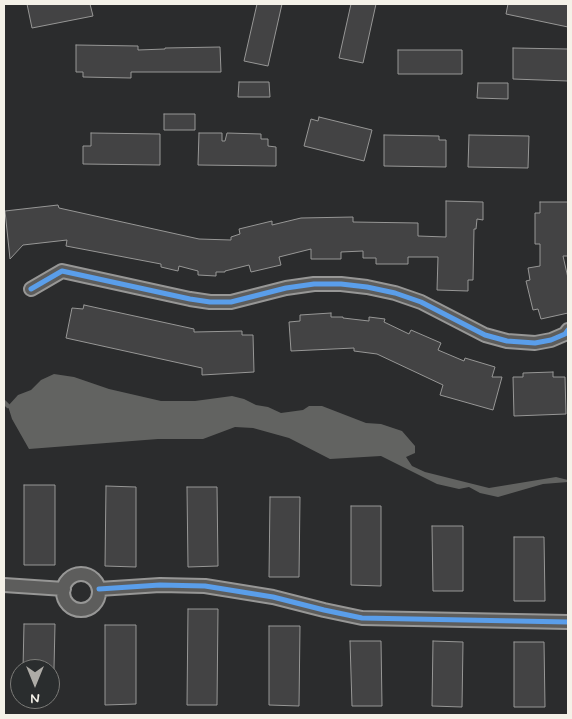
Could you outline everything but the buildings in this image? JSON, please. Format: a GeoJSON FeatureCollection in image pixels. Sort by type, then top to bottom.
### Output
{"type":"FeatureCollection","features":[{"type":"Feature","properties":{"kind":"street"},"geometry":{"type":"LineString","coordinates":[[30,289],[62,272],[210,302],[231,302],[286,288],[341,284],[394,293],[421,302],[485,335],[507,341],[535,342],[551,340],[567,333]]}},
{"type":"Feature","properties":{"kind":"street"},"geometry":{"type":"LineString","coordinates":[[82,574],[92,577],[97,584],[99,589],[98,598],[90,607],[76,608],[68,603],[65,598],[64,589],[71,577],[82,574]]}},
{"type":"Feature","properties":{"kind":"street"},"geometry":{"type":"LineString","coordinates":[[4,585],[64,589]]}},
{"type":"Feature","properties":{"kind":"street"},"geometry":{"type":"LineString","coordinates":[[99,589],[160,585],[205,586],[273,596],[362,618],[568,622]]}},
{"type":"Feature","properties":{"kind":"shaded area"},"geometry":{"type":"Polygon","coordinates":[[[54,374],[74,377],[109,389],[161,401],[195,401],[232,396],[281,413],[303,410],[309,406],[322,406],[366,423],[381,424],[402,431],[415,446],[415,453],[406,457],[412,466],[425,472],[489,488],[556,477],[568,480],[568,482],[543,484],[498,497],[480,493],[469,487],[459,489],[437,484],[381,456],[330,459],[289,438],[253,428],[235,427],[203,439],[158,439],[29,449],[12,419],[8,406],[18,395],[31,390],[41,380],[54,374]]]}},
{"type":"Feature","properties":{"kind":"waterway"},"geometry":{"type":"LineString","coordinates":[[4,402],[8,406]]}},
{"type":"Feature","properties":{"kind":"cycle path"},"geometry":{"type":"LineString","coordinates":[[31,289],[62,271],[210,302],[231,302],[286,288],[314,284],[341,284],[395,293],[421,302],[485,335],[507,341],[535,343],[551,340],[565,334],[568,330]]}},
{"type":"Feature","properties":{"kind":"cycle path"},"geometry":{"type":"LineString","coordinates":[[99,589],[160,585],[205,586],[273,597],[362,618],[568,622]]}}]}
